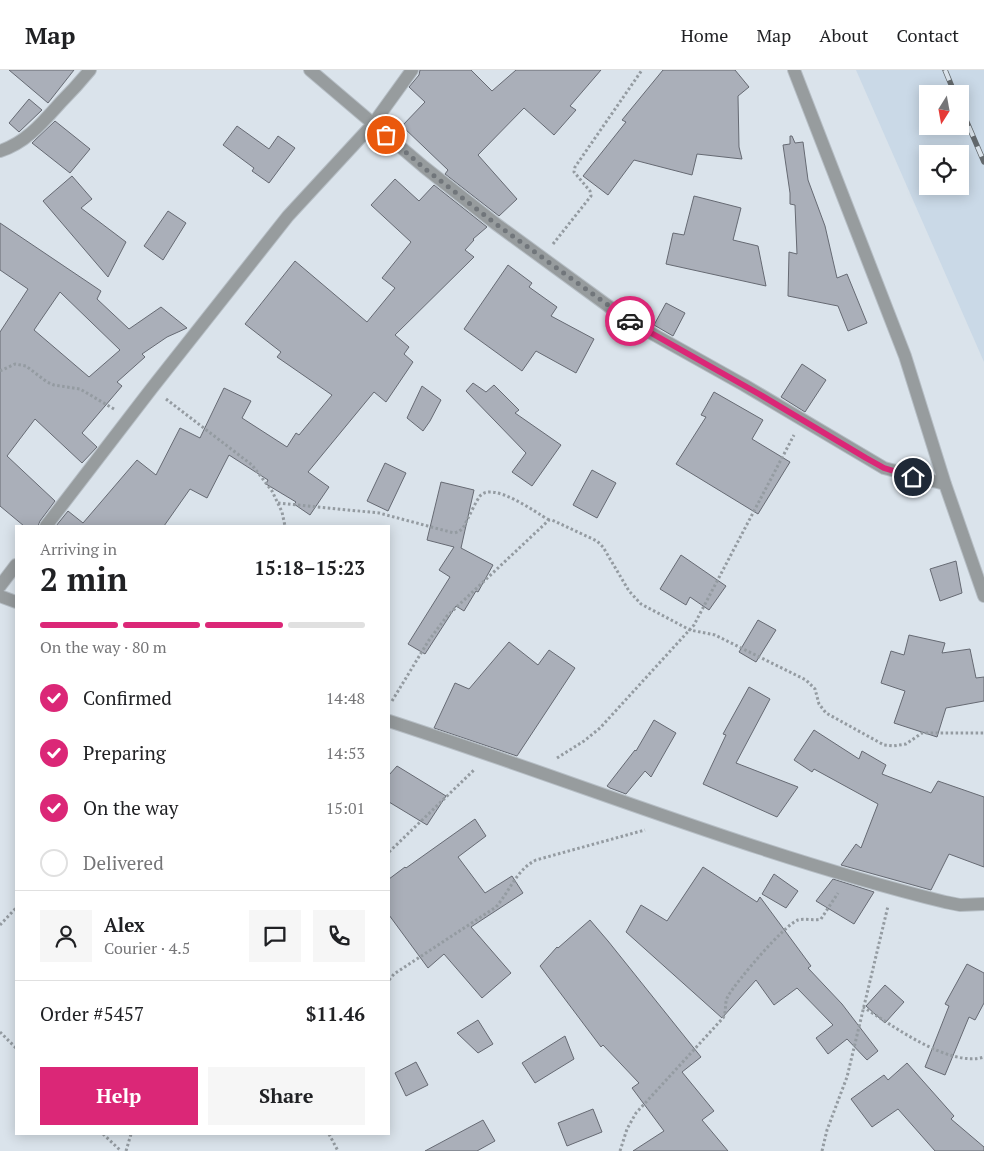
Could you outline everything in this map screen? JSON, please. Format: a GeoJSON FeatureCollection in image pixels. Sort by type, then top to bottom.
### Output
{"type":"FeatureCollection","features":[{"type":"Feature","properties":{"kind":"street"},"geometry":{"type":"LineString","coordinates":[[0,151],[23,140],[35,130],[90,70]]}},
{"type":"Feature","properties":{"kind":"street"},"geometry":{"type":"LineString","coordinates":[[310,70],[424,168],[626,319],[803,419],[884,468],[945,484]]}},
{"type":"Feature","properties":{"kind":"street"},"geometry":{"type":"LineString","coordinates":[[47,525],[288,216],[374,124],[412,70]]}},
{"type":"Feature","properties":{"kind":"street"},"geometry":{"type":"LineString","coordinates":[[794,70],[905,356],[945,484],[984,596]]}},
{"type":"Feature","properties":{"kind":"street"},"geometry":{"type":"LineString","coordinates":[[0,586],[15,566]]}},
{"type":"Feature","properties":{"kind":"street"},"geometry":{"type":"LineString","coordinates":[[0,596],[15,602]]}},
{"type":"Feature","properties":{"kind":"street"},"geometry":{"type":"LineString","coordinates":[[390,721],[491,754],[679,821],[849,876],[892,889],[960,905],[984,904]]}},
{"type":"Feature","properties":{"kind":"path"},"geometry":{"type":"LineString","coordinates":[[542,258],[590,198],[590,191],[574,172],[574,169],[642,70]]}},
{"type":"Feature","properties":{"kind":"path"},"geometry":{"type":"LineString","coordinates":[[0,371],[15,364],[26,366],[47,382],[84,391],[130,418]]}},
{"type":"Feature","properties":{"kind":"path"},"geometry":{"type":"LineString","coordinates":[[152,388],[252,465],[272,491],[282,512],[285,525]]}},
{"type":"Feature","properties":{"kind":"path"},"geometry":{"type":"LineString","coordinates":[[536,771],[584,741],[600,728],[690,630],[803,419]]}},
{"type":"Feature","properties":{"kind":"path"},"geometry":{"type":"LineString","coordinates":[[278,503],[379,513],[454,533],[463,528],[481,495],[489,492],[503,494],[549,520],[557,521],[597,541],[603,547],[637,601],[690,630],[715,635],[806,680],[815,689],[819,704],[826,713],[884,745],[906,744],[922,733],[984,733]]}},
{"type":"Feature","properties":{"kind":"path"},"geometry":{"type":"LineString","coordinates":[[390,704],[429,640],[447,616],[549,520]]}},
{"type":"Feature","properties":{"kind":"path"},"geometry":{"type":"LineString","coordinates":[[390,851],[491,754]]}},
{"type":"Feature","properties":{"kind":"path"},"geometry":{"type":"LineString","coordinates":[[390,979],[394,974],[496,907],[520,871],[528,864],[536,860],[679,821]]}},
{"type":"Feature","properties":{"kind":"path"},"geometry":{"type":"LineString","coordinates":[[620,1151],[627,1129],[636,1113],[723,1018],[728,997],[766,948],[795,921],[802,919],[815,921],[821,919],[849,876]]}},
{"type":"Feature","properties":{"kind":"path"},"geometry":{"type":"LineString","coordinates":[[822,1151],[827,1130],[847,1077],[892,889]]}},
{"type":"Feature","properties":{"kind":"path"},"geometry":{"type":"LineString","coordinates":[[0,925],[15,909]]}},
{"type":"Feature","properties":{"kind":"path"},"geometry":{"type":"LineString","coordinates":[[863,1007],[926,1046],[952,1057],[978,1059],[984,1057]]}},
{"type":"Feature","properties":{"kind":"path"},"geometry":{"type":"LineString","coordinates":[[0,1032],[15,1047]]}},
{"type":"Feature","properties":{"kind":"path"},"geometry":{"type":"LineString","coordinates":[[104,1135],[121,1151]]}},
{"type":"Feature","properties":{"kind":"path"},"geometry":{"type":"LineString","coordinates":[[126,1151],[132,1135]]}},
{"type":"Feature","properties":{"kind":"path"},"geometry":{"type":"LineString","coordinates":[[330,1135],[338,1151]]}},
{"type":"Feature","properties":{"kind":"shaded area"},"geometry":{"type":"Polygon","coordinates":[[[856,70],[984,70],[984,362],[856,70]]]}},
{"type":"Feature","properties":{"kind":"building"},"geometry":{"type":"Polygon","coordinates":[[[9,70],[74,70],[48,103],[9,70]]]}},
{"type":"Feature","properties":{"kind":"building"},"geometry":{"type":"Polygon","coordinates":[[[420,70],[471,70],[492,91],[516,70],[601,70],[570,106],[576,110],[554,135],[524,108],[478,155],[517,199],[499,216],[445,174],[448,170],[402,126],[425,102],[409,87],[419,75],[420,70]]]}},
{"type":"Feature","properties":{"kind":"building"},"geometry":{"type":"Polygon","coordinates":[[[663,70],[735,70],[749,87],[738,96],[739,147],[742,159],[697,154],[692,175],[634,160],[608,195],[583,176],[626,122],[622,120],[663,70]]]}},
{"type":"Feature","properties":{"kind":"building"},"geometry":{"type":"Polygon","coordinates":[[[29,99],[42,110],[19,132],[9,123],[29,99]]]}},
{"type":"Feature","properties":{"kind":"building"},"geometry":{"type":"Polygon","coordinates":[[[55,121],[90,149],[70,173],[32,143],[55,121]]]}},
{"type":"Feature","properties":{"kind":"building"},"geometry":{"type":"Polygon","coordinates":[[[237,126],[269,149],[278,136],[295,148],[269,183],[252,171],[254,168],[223,145],[237,126]]]}},
{"type":"Feature","properties":{"kind":"building"},"geometry":{"type":"Polygon","coordinates":[[[790,136],[792,136],[795,143],[803,142],[808,180],[825,226],[837,278],[847,274],[867,323],[848,331],[838,306],[788,296],[789,252],[797,254],[795,205],[790,204],[783,145],[790,144],[790,136]]]}},
{"type":"Feature","properties":{"kind":"building"},"geometry":{"type":"Polygon","coordinates":[[[72,176],[92,199],[81,208],[126,242],[108,277],[43,201],[72,176]]]}},
{"type":"Feature","properties":{"kind":"building"},"geometry":{"type":"Polygon","coordinates":[[[395,179],[419,201],[434,185],[487,227],[473,239],[465,250],[474,257],[395,335],[409,347],[404,354],[413,362],[386,402],[374,392],[308,472],[329,487],[310,515],[294,504],[296,502],[266,484],[268,480],[229,455],[207,498],[190,489],[165,525],[57,525],[68,511],[83,523],[137,460],[156,475],[180,428],[200,438],[224,388],[251,401],[242,418],[287,447],[296,433],[299,435],[332,395],[277,357],[281,352],[245,324],[295,261],[367,322],[395,288],[382,278],[411,242],[371,205],[395,179]]]}},
{"type":"Feature","properties":{"kind":"building"},"geometry":{"type":"Polygon","coordinates":[[[694,196],[741,208],[733,240],[758,246],[766,286],[666,264],[673,233],[684,235],[694,196]]]}},
{"type":"Feature","properties":{"kind":"building"},"geometry":{"type":"Polygon","coordinates":[[[168,211],[186,223],[163,260],[144,246],[168,211]]]}},
{"type":"Feature","properties":{"kind":"building"},"geometry":{"type":"Polygon","coordinates":[[[0,223],[101,291],[97,299],[129,329],[161,307],[187,328],[167,337],[142,354],[145,357],[117,382],[122,386],[82,433],[97,447],[82,463],[35,419],[7,456],[55,501],[38,525],[23,525],[0,506],[0,332],[28,289],[0,270],[0,223]],[[60,292],[34,330],[89,377],[120,350],[60,292]]]}},
{"type":"Feature","properties":{"kind":"building"},"geometry":{"type":"Polygon","coordinates":[[[508,265],[532,283],[529,287],[557,307],[551,316],[594,339],[576,373],[536,351],[522,371],[464,329],[508,265]]]}},
{"type":"Feature","properties":{"kind":"building"},"geometry":{"type":"Polygon","coordinates":[[[666,303],[685,313],[673,336],[654,325],[666,303]]]}},
{"type":"Feature","properties":{"kind":"building"},"geometry":{"type":"Polygon","coordinates":[[[802,364],[826,380],[805,412],[781,397],[802,364]]]}},
{"type":"Feature","properties":{"kind":"building"},"geometry":{"type":"Polygon","coordinates":[[[473,383],[486,392],[494,385],[519,410],[515,413],[561,445],[532,486],[512,472],[526,453],[466,391],[473,383]]]}},
{"type":"Feature","properties":{"kind":"building"},"geometry":{"type":"Polygon","coordinates":[[[422,386],[441,400],[423,431],[407,418],[422,386]]]}},
{"type":"Feature","properties":{"kind":"building"},"geometry":{"type":"Polygon","coordinates":[[[714,392],[763,420],[752,439],[790,462],[758,514],[676,464],[706,417],[701,415],[714,392]]]}},
{"type":"Feature","properties":{"kind":"building"},"geometry":{"type":"Polygon","coordinates":[[[385,463],[406,473],[388,511],[367,501],[385,463]]]}},
{"type":"Feature","properties":{"kind":"building"},"geometry":{"type":"Polygon","coordinates":[[[592,470],[616,483],[597,518],[573,505],[592,470]]]}},
{"type":"Feature","properties":{"kind":"building"},"geometry":{"type":"Polygon","coordinates":[[[441,482],[474,490],[461,548],[493,565],[478,592],[476,591],[464,611],[456,606],[425,654],[408,644],[450,577],[439,570],[454,547],[427,540],[441,482]]]}},
{"type":"Feature","properties":{"kind":"building"},"geometry":{"type":"Polygon","coordinates":[[[681,555],[726,586],[709,610],[690,597],[686,605],[660,589],[681,555]]]}},
{"type":"Feature","properties":{"kind":"building"},"geometry":{"type":"Polygon","coordinates":[[[956,561],[962,593],[940,601],[930,569],[956,561]]]}},
{"type":"Feature","properties":{"kind":"building"},"geometry":{"type":"Polygon","coordinates":[[[758,620],[776,630],[756,662],[739,652],[758,620]]]}},
{"type":"Feature","properties":{"kind":"building"},"geometry":{"type":"Polygon","coordinates":[[[909,635],[945,643],[942,653],[970,649],[976,678],[984,677],[984,701],[946,708],[937,737],[894,723],[905,691],[881,683],[891,651],[904,655],[909,635]]]}},
{"type":"Feature","properties":{"kind":"building"},"geometry":{"type":"Polygon","coordinates":[[[509,642],[538,665],[549,650],[575,668],[517,756],[434,728],[455,683],[469,689],[509,642]]]}},
{"type":"Feature","properties":{"kind":"building"},"geometry":{"type":"Polygon","coordinates":[[[749,687],[770,699],[736,763],[798,787],[777,817],[703,784],[726,735],[723,734],[749,687]]]}},
{"type":"Feature","properties":{"kind":"building"},"geometry":{"type":"Polygon","coordinates":[[[654,720],[676,733],[651,777],[645,771],[626,794],[607,786],[636,751],[654,720]]]}},
{"type":"Feature","properties":{"kind":"building"},"geometry":{"type":"Polygon","coordinates":[[[814,730],[859,759],[862,751],[886,765],[882,774],[931,793],[938,781],[984,797],[984,867],[949,854],[931,890],[841,865],[856,844],[861,848],[878,804],[814,769],[812,772],[794,760],[814,730]]]}},
{"type":"Feature","properties":{"kind":"building"},"geometry":{"type":"Polygon","coordinates":[[[397,766],[446,796],[427,825],[390,803],[390,774],[397,766]]]}},
{"type":"Feature","properties":{"kind":"building"},"geometry":{"type":"Polygon","coordinates":[[[475,819],[486,836],[458,857],[485,893],[512,876],[523,893],[471,927],[511,973],[482,998],[444,954],[428,968],[390,916],[390,878],[475,819]]]}},
{"type":"Feature","properties":{"kind":"building"},"geometry":{"type":"Polygon","coordinates":[[[703,867],[757,902],[760,897],[811,966],[808,968],[842,1004],[878,1051],[867,1060],[847,1039],[828,1054],[816,1038],[833,1025],[797,988],[774,1005],[756,980],[722,1018],[626,932],[641,905],[667,921],[703,867]]]}},
{"type":"Feature","properties":{"kind":"building"},"geometry":{"type":"Polygon","coordinates":[[[774,874],[798,891],[786,908],[762,894],[774,874]]]}},
{"type":"Feature","properties":{"kind":"building"},"geometry":{"type":"Polygon","coordinates":[[[833,879],[874,892],[854,924],[816,901],[833,879]]]}},
{"type":"Feature","properties":{"kind":"building"},"geometry":{"type":"Polygon","coordinates":[[[590,920],[701,1057],[682,1072],[714,1111],[702,1120],[728,1151],[633,1151],[664,1131],[632,1088],[639,1083],[603,1045],[601,1047],[540,966],[557,947],[590,920]]]}},
{"type":"Feature","properties":{"kind":"building"},"geometry":{"type":"Polygon","coordinates":[[[967,964],[984,973],[984,1003],[975,1020],[969,1017],[945,1075],[925,1067],[949,1006],[945,1004],[967,964]]]}},
{"type":"Feature","properties":{"kind":"building"},"geometry":{"type":"Polygon","coordinates":[[[885,985],[904,1002],[885,1023],[866,1006],[885,985]]]}},
{"type":"Feature","properties":{"kind":"building"},"geometry":{"type":"Polygon","coordinates":[[[478,1020],[493,1044],[478,1053],[457,1033],[478,1020]]]}},
{"type":"Feature","properties":{"kind":"building"},"geometry":{"type":"Polygon","coordinates":[[[565,1036],[574,1059],[535,1083],[522,1063],[565,1036]]]}},
{"type":"Feature","properties":{"kind":"building"},"geometry":{"type":"Polygon","coordinates":[[[416,1062],[428,1085],[406,1096],[395,1073],[416,1062]]]}},
{"type":"Feature","properties":{"kind":"building"},"geometry":{"type":"Polygon","coordinates":[[[907,1063],[954,1116],[951,1119],[984,1147],[984,1151],[935,1151],[898,1109],[872,1127],[851,1099],[884,1075],[888,1080],[907,1063]]]}},
{"type":"Feature","properties":{"kind":"building"},"geometry":{"type":"Polygon","coordinates":[[[593,1109],[602,1132],[567,1146],[558,1123],[593,1109]]]}},
{"type":"Feature","properties":{"kind":"building"},"geometry":{"type":"Polygon","coordinates":[[[483,1120],[495,1141],[477,1151],[425,1151],[483,1120]]]}},
{"type":"Feature","properties":{"kind":"railway"},"geometry":{"type":"LineString","coordinates":[[945,70],[951,85]]}},
{"type":"Feature","properties":{"kind":"railway"},"geometry":{"type":"LineString","coordinates":[[969,127],[984,162]]}},
{"type":"Feature","properties":{"kind":"way so far"},"geometry":{"type":"LineString","coordinates":[[386,135],[424,168],[496,224],[630,321]]}},
{"type":"Feature","properties":{"kind":"route"},"geometry":{"type":"LineString","coordinates":[[630,321],[846,444],[884,468],[913,477]]}}]}
